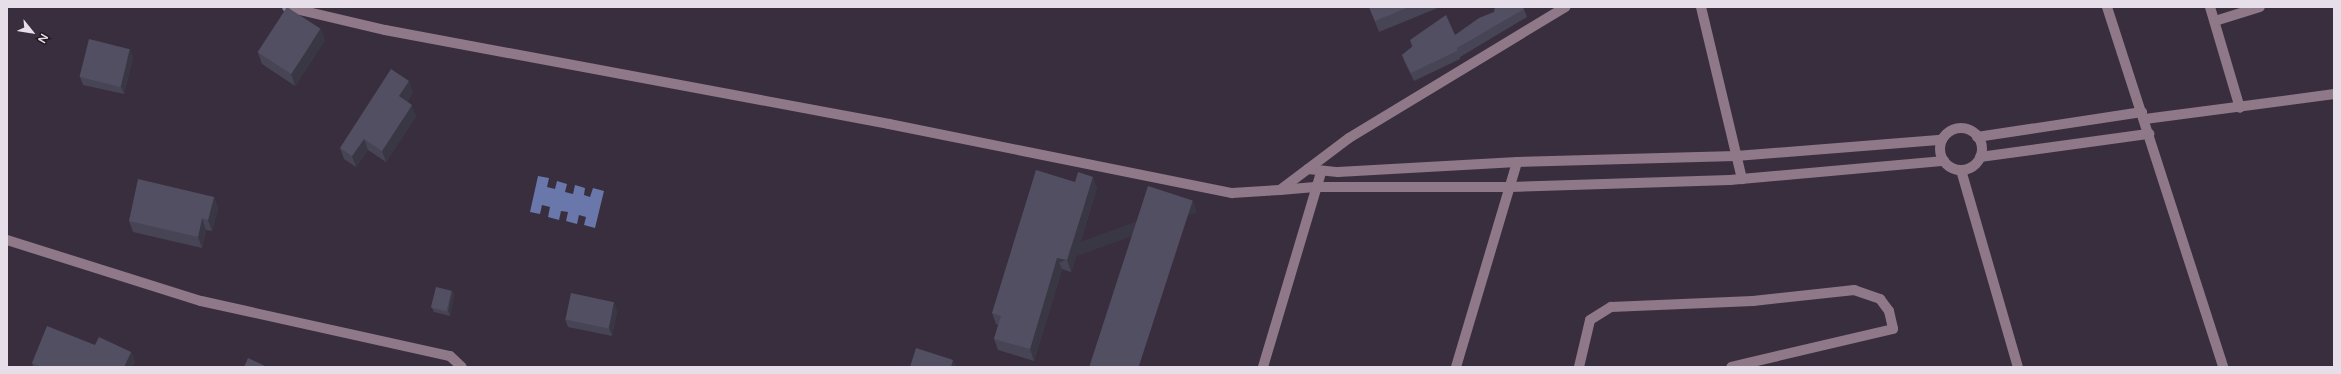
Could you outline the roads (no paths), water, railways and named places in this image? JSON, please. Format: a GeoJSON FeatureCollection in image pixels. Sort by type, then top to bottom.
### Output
{"type":"FeatureCollection","features":[{"type":"Feature","properties":{"kind":"street"},"geometry":{"type":"LineString","coordinates":[[287,7],[385,30],[889,124],[1232,194],[1315,187],[1510,187],[1742,179],[1944,161]]}},
{"type":"Feature","properties":{"kind":"street"},"geometry":{"type":"LineString","coordinates":[[1280,190],[1349,138],[1565,7]]}},
{"type":"Feature","properties":{"kind":"street"},"geometry":{"type":"LineString","coordinates":[[1701,7],[1742,179]]}},
{"type":"Feature","properties":{"kind":"street"},"geometry":{"type":"LineString","coordinates":[[2107,7],[2150,134],[2223,367]]}},
{"type":"Feature","properties":{"kind":"street"},"geometry":{"type":"LineString","coordinates":[[2210,7],[2240,108]]}},
{"type":"Feature","properties":{"kind":"street"},"geometry":{"type":"LineString","coordinates":[[2215,21],[2260,7]]}},
{"type":"Feature","properties":{"kind":"street"},"geometry":{"type":"LineString","coordinates":[[1977,137],[2143,115],[2240,108],[2334,94]]}},
{"type":"Feature","properties":{"kind":"street"},"geometry":{"type":"LineString","coordinates":[[1980,157],[1981,148],[1977,137],[1967,129],[1958,128],[1950,130],[1941,140],[1940,150],[1944,161],[1954,169],[1961,170],[1969,168],[1980,157],[2150,134]]}},
{"type":"Feature","properties":{"kind":"street"},"geometry":{"type":"LineString","coordinates":[[1308,169],[1320,172],[1517,162],[1736,156],[1941,140]]}},
{"type":"Feature","properties":{"kind":"street"},"geometry":{"type":"LineString","coordinates":[[1456,367],[1517,162]]}},
{"type":"Feature","properties":{"kind":"street"},"geometry":{"type":"LineString","coordinates":[[1961,170],[2018,367]]}},
{"type":"Feature","properties":{"kind":"street"},"geometry":{"type":"LineString","coordinates":[[1263,367],[1320,172]]}},
{"type":"Feature","properties":{"kind":"street"},"geometry":{"type":"LineString","coordinates":[[7,240],[201,301],[450,356],[462,367]]}},
{"type":"Feature","properties":{"kind":"street"},"geometry":{"type":"LineString","coordinates":[[1579,367],[1590,320],[1611,307],[1753,301],[1854,290],[1880,299],[1889,311],[1894,329],[1731,367]]}},
{"type":"Feature","properties":{"kind":"water"},"geometry":{"type":"Polygon","coordinates":[[[538,176],[549,178],[547,187],[555,189],[557,181],[567,184],[565,192],[573,194],[575,185],[585,188],[584,195],[590,197],[593,188],[604,191],[595,228],[584,225],[586,217],[579,215],[577,224],[566,221],[568,212],[561,211],[559,220],[548,217],[550,207],[542,205],[540,214],[530,212],[538,176]]]}}]}
